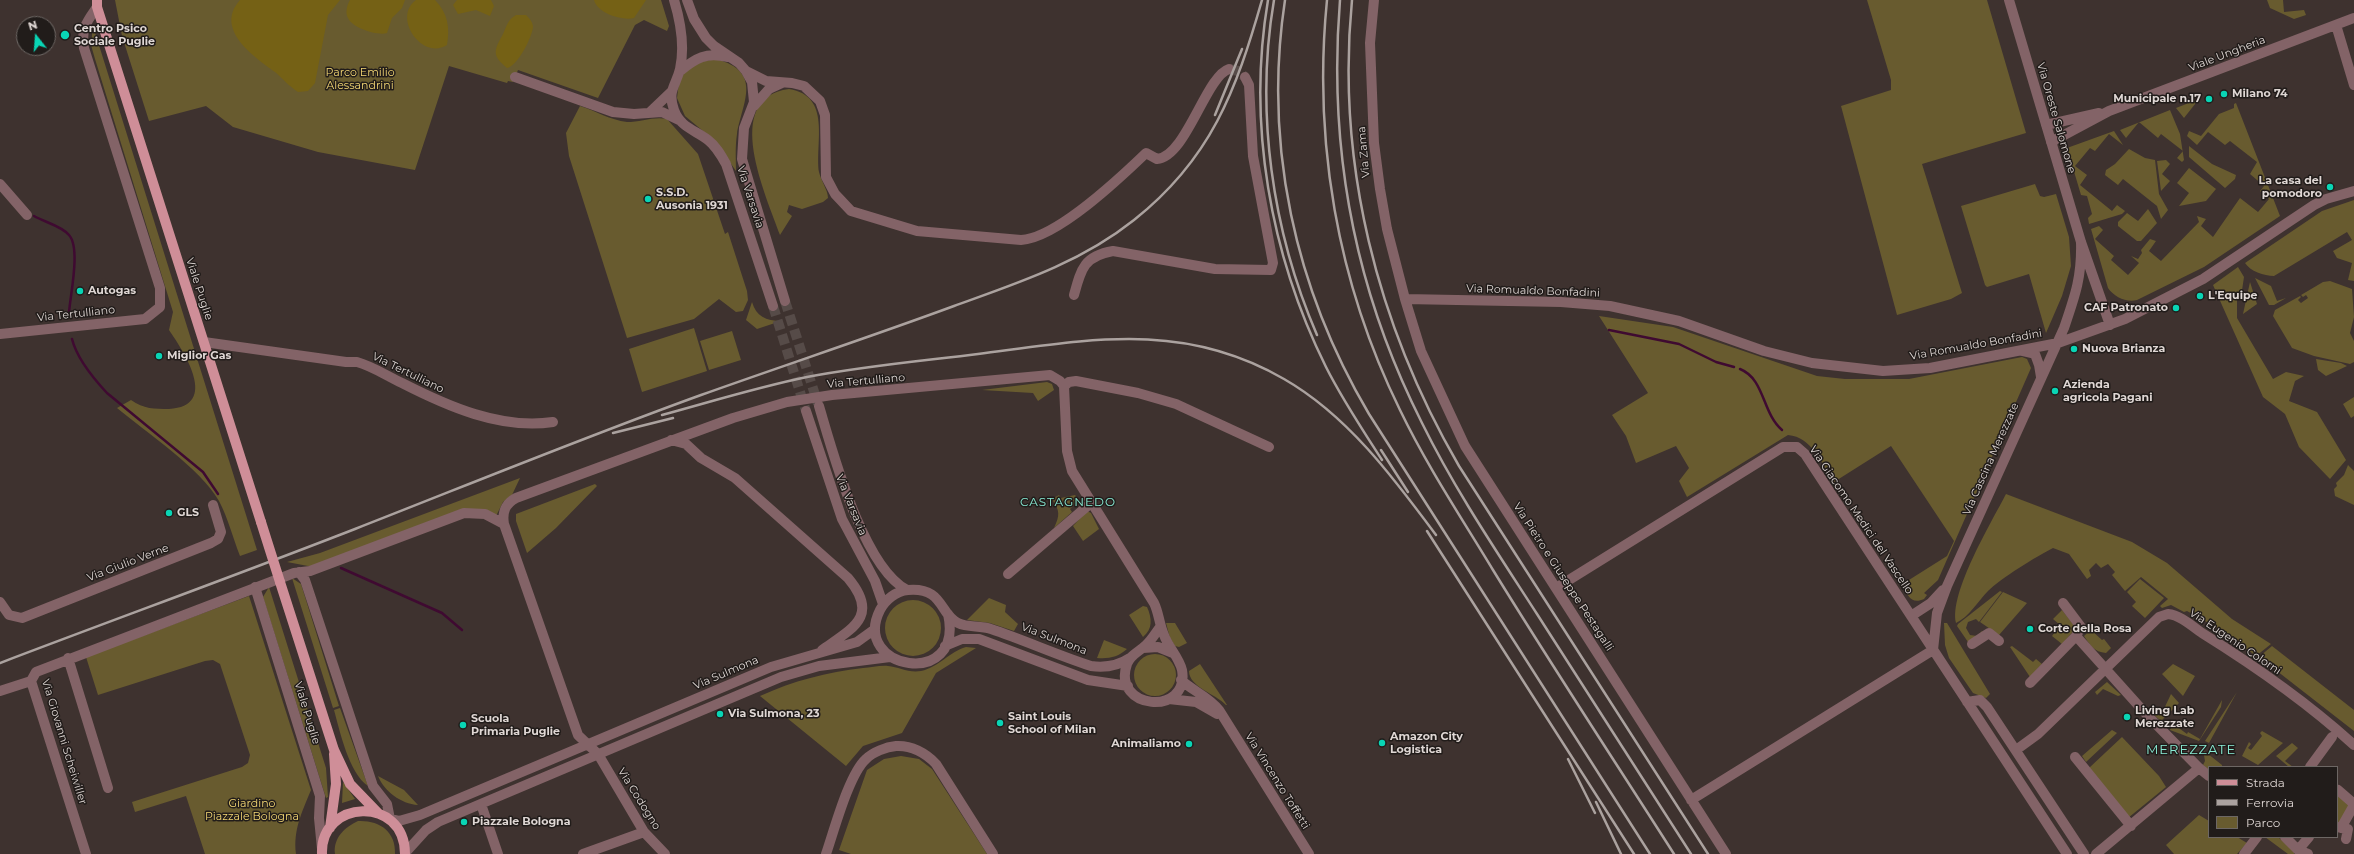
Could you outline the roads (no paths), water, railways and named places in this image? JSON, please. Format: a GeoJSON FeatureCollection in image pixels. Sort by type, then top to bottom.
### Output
{"type":"FeatureCollection","features":[{"type":"Feature","properties":{"kind":"main road","name":"Viale Puglie"},"geometry":{"type":"LineString","coordinates":[[96,2],[334,750],[350,784],[378,813]]}},
{"type":"Feature","properties":{"kind":"main road","name":"Viale Puglie"},"geometry":{"type":"LineString","coordinates":[[330,828],[336,784],[334,750]]}},
{"type":"Feature","properties":{"kind":"main road"},"geometry":{"type":"LineString","coordinates":[[322,852],[330,828],[346,815],[356,811],[378,813],[390,819],[403,838],[405,854]]}},
{"type":"Feature","properties":{"kind":"street"},"geometry":{"type":"LineString","coordinates":[[515,77],[613,112],[634,114],[650,112],[672,91],[680,70],[682,32],[674,0]]}},
{"type":"Feature","properties":{"kind":"street","name":"Via Varsavia"},"geometry":{"type":"LineString","coordinates":[[687,0],[694,19],[706,38],[746,71],[754,92],[754,102],[742,136],[744,167],[786,302]]}},
{"type":"Feature","properties":{"kind":"street","name":"Via Zama"},"geometry":{"type":"LineString","coordinates":[[1374,0],[1370,43],[1374,143],[1387,229],[1405,299]]}},
{"type":"Feature","properties":{"kind":"street","name":"Via Oreste Salomone"},"geometry":{"type":"LineString","coordinates":[[2009,0],[2080,242]]}},
{"type":"Feature","properties":{"kind":"street","name":"Viale Puglie"},"geometry":{"type":"LineString","coordinates":[[96,2],[82,34],[84,48],[160,288],[160,307],[152,315]]}},
{"type":"Feature","properties":{"kind":"street","name":"Viale Ungheria"},"geometry":{"type":"LineString","coordinates":[[2051,142],[2109,111],[2354,18]]}},
{"type":"Feature","properties":{"kind":"street"},"geometry":{"type":"LineString","coordinates":[[2336,25],[2354,85]]}},
{"type":"Feature","properties":{"kind":"street"},"geometry":{"type":"LineString","coordinates":[[680,70],[697,57],[707,54],[729,57]]}},
{"type":"Feature","properties":{"kind":"street"},"geometry":{"type":"LineString","coordinates":[[746,71],[766,81],[804,86],[816,95],[822,105],[826,121],[824,170],[828,183],[839,199],[851,210],[861,215],[911,230],[1017,240],[1031,239],[1076,213],[1094,200],[1146,153],[1157,160],[1164,158],[1198,114],[1217,76],[1229,69]]}},
{"type":"Feature","properties":{"kind":"street"},"geometry":{"type":"LineString","coordinates":[[1074,295],[1084,264],[1098,255],[1113,251],[1215,269],[1271,270],[1273,259],[1253,156],[1249,86],[1245,76]]}},
{"type":"Feature","properties":{"kind":"street"},"geometry":{"type":"LineString","coordinates":[[750,111],[761,96],[782,82]]}},
{"type":"Feature","properties":{"kind":"street"},"geometry":{"type":"LineString","coordinates":[[672,91],[674,111],[680,121]]}},
{"type":"Feature","properties":{"kind":"street","name":"Viale Ungheria"},"geometry":{"type":"LineString","coordinates":[[2046,125],[2109,111]]}},
{"type":"Feature","properties":{"kind":"street","name":"Via Varsavia"},"geometry":{"type":"LineString","coordinates":[[650,112],[662,112],[680,121],[688,128],[708,140],[726,164],[772,306]]}},
{"type":"Feature","properties":{"kind":"street"},"geometry":{"type":"LineString","coordinates":[[0,184],[27,215]]}},
{"type":"Feature","properties":{"kind":"street","name":"Via Romualdo Bonfadini"},"geometry":{"type":"LineString","coordinates":[[1405,299],[1561,302],[1610,306],[1679,320],[1787,357],[1852,369],[1882,371],[1930,368],[2058,342],[2110,325],[2140,312],[2204,279],[2319,202],[2354,191]]}},
{"type":"Feature","properties":{"kind":"street"},"geometry":{"type":"LineString","coordinates":[[2080,242],[2110,325]]}},
{"type":"Feature","properties":{"kind":"street","name":"Via Cascina Merezzate"},"geometry":{"type":"LineString","coordinates":[[1933,650],[1937,613],[1947,586],[2040,377],[2058,342],[2079,284],[2082,267],[2080,242]]}},
{"type":"Feature","properties":{"kind":"street","name":"Via Pietro e Giuseppe Pestagalli"},"geometry":{"type":"LineString","coordinates":[[1405,299],[1420,350],[1464,446],[1726,854]]}},
{"type":"Feature","properties":{"kind":"street","name":"Via Tertulliano"},"geometry":{"type":"LineString","coordinates":[[0,334],[140,320],[152,315]]}},
{"type":"Feature","properties":{"kind":"street","name":"Via Tertulliano"},"geometry":{"type":"LineString","coordinates":[[204,342],[346,362],[357,362],[443,403],[470,413],[533,425],[553,422]]}},
{"type":"Feature","properties":{"kind":"street"},"geometry":{"type":"LineString","coordinates":[[2020,350],[2035,354],[2040,377]]}},
{"type":"Feature","properties":{"kind":"street","name":"Via Tertulliano"},"geometry":{"type":"LineString","coordinates":[[504,524],[504,510],[514,499],[671,440],[766,408],[817,397],[927,388],[1045,374],[1056,377],[1064,386]]}},
{"type":"Feature","properties":{"kind":"street"},"geometry":{"type":"LineString","coordinates":[[1169,699],[1177,690],[1181,680],[1181,668],[1161,626],[1159,614],[1154,603],[1090,503],[1076,479],[1069,463],[1064,386],[1068,382],[1076,380],[1162,400],[1191,410],[1269,447]]}},
{"type":"Feature","properties":{"kind":"street","name":"Via Varsavia"},"geometry":{"type":"LineString","coordinates":[[819,406],[848,497],[861,527],[884,570],[907,590]]}},
{"type":"Feature","properties":{"kind":"street","name":"Via Varsavia"},"geometry":{"type":"LineString","coordinates":[[806,410],[842,519],[875,581],[883,604]]}},
{"type":"Feature","properties":{"kind":"street"},"geometry":{"type":"LineString","coordinates":[[671,440],[686,444],[701,458],[735,478],[848,578],[859,590],[864,604],[860,618],[819,652]]}},
{"type":"Feature","properties":{"kind":"street","name":"Via Giacomo Medici del Vascello"},"geometry":{"type":"LineString","coordinates":[[1556,588],[1783,448],[1794,446],[1805,454],[2067,854]]}},
{"type":"Feature","properties":{"kind":"street"},"geometry":{"type":"LineString","coordinates":[[1008,574],[1090,503]]}},
{"type":"Feature","properties":{"kind":"street","name":"Via Giulio Verne"},"geometry":{"type":"LineString","coordinates":[[0,602],[5,611],[11,616],[26,616],[214,542],[221,532],[213,505]]}},
{"type":"Feature","properties":{"kind":"street"},"geometry":{"type":"LineString","coordinates":[[108,788],[68,658],[255,587],[299,572],[310,570],[466,512],[485,514],[504,524],[578,735],[598,754]]}},
{"type":"Feature","properties":{"kind":"street"},"geometry":{"type":"LineString","coordinates":[[299,572],[305,580],[374,786],[387,804],[390,819]]}},
{"type":"Feature","properties":{"kind":"street"},"geometry":{"type":"LineString","coordinates":[[1911,616],[1931,603],[1947,586]]}},
{"type":"Feature","properties":{"kind":"street","name":"Viale Puglie"},"geometry":{"type":"LineString","coordinates":[[255,587],[320,796],[319,818],[322,852]]}},
{"type":"Feature","properties":{"kind":"street"},"geometry":{"type":"LineString","coordinates":[[907,590],[894,595],[883,604],[878,614],[876,629],[879,644],[890,657],[906,664],[920,664],[935,658],[946,646],[962,639],[979,639],[1088,680],[1128,686],[1125,673],[1130,658],[1143,648],[1161,626]]}},
{"type":"Feature","properties":{"kind":"street","name":"Via Sulmona"},"geometry":{"type":"LineString","coordinates":[[907,590],[927,593],[942,603],[953,620],[963,625],[988,628],[1091,666],[1116,665],[1130,658]]}},
{"type":"Feature","properties":{"kind":"street"},"geometry":{"type":"LineString","coordinates":[[2030,683],[2076,636],[2081,627],[2062,604]]}},
{"type":"Feature","properties":{"kind":"street"},"geometry":{"type":"LineString","coordinates":[[946,646],[950,632],[948,614]]}},
{"type":"Feature","properties":{"kind":"street","name":"Via Eugenio Colorni"},"geometry":{"type":"LineString","coordinates":[[2016,750],[2038,734],[2159,617],[2171,615],[2238,656],[2338,730],[2354,745]]}},
{"type":"Feature","properties":{"kind":"street","name":"Via Sulmona"},"geometry":{"type":"LineString","coordinates":[[390,819],[399,820],[420,815],[771,667],[819,652],[849,645],[876,629]]}},
{"type":"Feature","properties":{"kind":"street"},"geometry":{"type":"LineString","coordinates":[[1972,644],[1989,633],[1999,641]]}},
{"type":"Feature","properties":{"kind":"street"},"geometry":{"type":"LineString","coordinates":[[2076,636],[2199,768],[2208,775]]}},
{"type":"Feature","properties":{"kind":"street"},"geometry":{"type":"LineString","coordinates":[[1143,648],[1158,646],[1168,650],[1175,656]]}},
{"type":"Feature","properties":{"kind":"street"},"geometry":{"type":"LineString","coordinates":[[1691,800],[1933,650]]}},
{"type":"Feature","properties":{"kind":"street"},"geometry":{"type":"LineString","coordinates":[[405,854],[426,830],[438,822],[799,671],[840,662],[890,657]]}},
{"type":"Feature","properties":{"kind":"street","name":"Via Giovanni Scheiwiller"},"geometry":{"type":"LineString","coordinates":[[68,658],[36,672],[31,681],[86,854]]}},
{"type":"Feature","properties":{"kind":"street","name":"Via Vincenzo Toffetti"},"geometry":{"type":"LineString","coordinates":[[1181,680],[1214,704],[1309,854]]}},
{"type":"Feature","properties":{"kind":"street"},"geometry":{"type":"LineString","coordinates":[[0,691],[31,681]]}},
{"type":"Feature","properties":{"kind":"street","name":"Via Vincenzo Toffetti"},"geometry":{"type":"LineString","coordinates":[[1128,686],[1134,695],[1145,702],[1157,703],[1169,699],[1203,705],[1225,721]]}},
{"type":"Feature","properties":{"kind":"street"},"geometry":{"type":"LineString","coordinates":[[1967,702],[1980,700],[1984,704],[2084,854]]}},
{"type":"Feature","properties":{"kind":"street"},"geometry":{"type":"LineString","coordinates":[[2311,766],[2332,737]]}},
{"type":"Feature","properties":{"kind":"street"},"geometry":{"type":"LineString","coordinates":[[826,854],[857,770],[872,754],[892,746],[915,749],[934,762],[993,854]]}},
{"type":"Feature","properties":{"kind":"street","name":"Via Codogno"},"geometry":{"type":"LineString","coordinates":[[598,754],[644,832],[665,854]]}},
{"type":"Feature","properties":{"kind":"street"},"geometry":{"type":"LineString","coordinates":[[2075,757],[2131,826]]}},
{"type":"Feature","properties":{"kind":"street"},"geometry":{"type":"LineString","coordinates":[[2096,854],[2199,768]]}},
{"type":"Feature","properties":{"kind":"street"},"geometry":{"type":"LineString","coordinates":[[2338,790],[2354,805],[2339,827],[2348,829],[2346,839]]}},
{"type":"Feature","properties":{"kind":"street"},"geometry":{"type":"LineString","coordinates":[[481,804],[498,854]]}},
{"type":"Feature","properties":{"kind":"street"},"geometry":{"type":"LineString","coordinates":[[583,854],[644,832]]}},
{"type":"Feature","properties":{"kind":"street"},"geometry":{"type":"LineString","coordinates":[[2244,854],[2256,838]]}},
{"type":"Feature","properties":{"kind":"street"},"geometry":{"type":"LineString","coordinates":[[2286,838],[2298,850],[2308,854]]}},
{"type":"Feature","properties":{"kind":"street"},"geometry":{"type":"LineString","coordinates":[[2298,850],[2308,838]]}},
{"type":"Feature","properties":{"kind":"waterway"},"geometry":{"type":"LineString","coordinates":[[34,216],[62,229],[69,235],[72,241],[75,261],[69,313]]}},
{"type":"Feature","properties":{"kind":"waterway"},"geometry":{"type":"LineString","coordinates":[[1609,330],[1679,344],[1716,362],[1734,367]]}},
{"type":"Feature","properties":{"kind":"waterway"},"geometry":{"type":"LineString","coordinates":[[72,339],[78,354],[91,375],[107,393],[203,472],[218,494]]}},
{"type":"Feature","properties":{"kind":"waterway"},"geometry":{"type":"LineString","coordinates":[[1740,369],[1754,380],[1775,423],[1782,430]]}},
{"type":"Feature","properties":{"kind":"waterway"},"geometry":{"type":"LineString","coordinates":[[341,568],[442,613],[462,630]]}},
{"type":"Feature","properties":{"kind":"tunnel"},"geometry":{"type":"LineString","coordinates":[[1229,69],[1238,71],[1245,77]]}},
{"type":"Feature","properties":{"kind":"tunnel"},"geometry":{"type":"LineString","coordinates":[[785,301],[818,404]]}},
{"type":"Feature","properties":{"kind":"tunnel"},"geometry":{"type":"LineString","coordinates":[[773,306],[806,411]]}},
{"type":"Feature","properties":{"kind":"railway"},"geometry":{"type":"LineString","coordinates":[[0,663],[311,546],[658,411],[1002,289],[1070,260],[1113,235],[1134,220],[1161,197],[1183,173],[1201,148],[1217,121],[1230,94],[1242,64],[1262,0]]}},
{"type":"Feature","properties":{"kind":"railway"},"geometry":{"type":"LineString","coordinates":[[1268,0],[1262,47],[1260,94],[1262,141],[1268,188],[1278,234],[1290,279],[1307,324],[1326,367],[1345,402],[1382,460]]}},
{"type":"Feature","properties":{"kind":"railway"},"geometry":{"type":"LineString","coordinates":[[1274,0],[1266,85],[1267,127],[1272,170],[1279,213],[1289,254],[1301,295],[1317,335]]}},
{"type":"Feature","properties":{"kind":"railway"},"geometry":{"type":"LineString","coordinates":[[1285,0],[1279,54],[1278,108],[1282,162],[1291,214],[1304,266],[1322,317],[1343,366],[1369,414],[1650,854]]}},
{"type":"Feature","properties":{"kind":"railway"},"geometry":{"type":"LineString","coordinates":[[1327,0],[1324,53],[1324,106],[1327,158],[1335,210],[1346,261],[1360,312],[1378,361],[1410,431],[1445,491],[1538,642],[1674,854]]}},
{"type":"Feature","properties":{"kind":"railway"},"geometry":{"type":"LineString","coordinates":[[1340,0],[1337,55],[1338,110],[1343,164],[1351,218],[1363,270],[1379,322],[1399,373],[1422,423],[1462,497],[1691,854]]}},
{"type":"Feature","properties":{"kind":"railway"},"geometry":{"type":"LineString","coordinates":[[1352,0],[1349,61],[1350,122],[1357,182],[1369,241],[1385,300],[1405,357],[1430,412],[1459,466],[1708,854]]}},
{"type":"Feature","properties":{"kind":"railway"},"geometry":{"type":"LineString","coordinates":[[1215,115],[1242,49]]}},
{"type":"Feature","properties":{"kind":"railway"},"geometry":{"type":"LineString","coordinates":[[662,415],[770,385],[850,370],[1096,340],[1134,339],[1171,341],[1209,348],[1246,360],[1284,379],[1307,394],[1328,410],[1368,449],[1403,491],[1436,535]]}},
{"type":"Feature","properties":{"kind":"railway"},"geometry":{"type":"LineString","coordinates":[[613,433],[673,418]]}},
{"type":"Feature","properties":{"kind":"railway"},"geometry":{"type":"LineString","coordinates":[[1381,450],[1408,492]]}},
{"type":"Feature","properties":{"kind":"railway"},"geometry":{"type":"LineString","coordinates":[[1427,531],[1634,854]]}},
{"type":"Feature","properties":{"kind":"railway"},"geometry":{"type":"LineString","coordinates":[[1568,759],[1595,813]]}},
{"type":"Feature","properties":{"kind":"railway"},"geometry":{"type":"LineString","coordinates":[[1596,802],[1621,854]]}},
{"type":"Feature","properties":{"kind":"place","name":"Centro Psico Sociale Puglie"},"geometry":{"type":"Point","coordinates":[65,35]}},
{"type":"Feature","properties":{"kind":"place","name":"Milano 74"},"geometry":{"type":"Point","coordinates":[2224,94]}},
{"type":"Feature","properties":{"kind":"place","name":"Municipale n.17"},"geometry":{"type":"Point","coordinates":[2209,99]}},
{"type":"Feature","properties":{"kind":"place","name":"La casa del pomodoro"},"geometry":{"type":"Point","coordinates":[2330,187]}},
{"type":"Feature","properties":{"kind":"place","name":"S.S.D. Ausonia 1931"},"geometry":{"type":"Point","coordinates":[648,199]}},
{"type":"Feature","properties":{"kind":"place","name":"Autogas"},"geometry":{"type":"Point","coordinates":[80,291]}},
{"type":"Feature","properties":{"kind":"place","name":"L'Equipe"},"geometry":{"type":"Point","coordinates":[2200,296]}},
{"type":"Feature","properties":{"kind":"place","name":"CAF Patronato"},"geometry":{"type":"Point","coordinates":[2176,308]}},
{"type":"Feature","properties":{"kind":"place","name":"Nuova Brianza"},"geometry":{"type":"Point","coordinates":[2074,349]}},
{"type":"Feature","properties":{"kind":"place","name":"Miglior Gas"},"geometry":{"type":"Point","coordinates":[159,356]}},
{"type":"Feature","properties":{"kind":"place","name":"Azienda agricola Pagani"},"geometry":{"type":"Point","coordinates":[2055,391]}},
{"type":"Feature","properties":{"kind":"place","name":"GLS"},"geometry":{"type":"Point","coordinates":[169,513]}},
{"type":"Feature","properties":{"kind":"place","name":"Corte della Rosa"},"geometry":{"type":"Point","coordinates":[2030,629]}},
{"type":"Feature","properties":{"kind":"place","name":"Via Sulmona, 23"},"geometry":{"type":"Point","coordinates":[720,714]}},
{"type":"Feature","properties":{"kind":"place","name":"Living Lab Merezzate"},"geometry":{"type":"Point","coordinates":[2127,717]}},
{"type":"Feature","properties":{"kind":"place","name":"Saint Louis School of Milan"},"geometry":{"type":"Point","coordinates":[1000,723]}},
{"type":"Feature","properties":{"kind":"place","name":"Scuola Primaria Puglie"},"geometry":{"type":"Point","coordinates":[463,725]}},
{"type":"Feature","properties":{"kind":"place","name":"Amazon City Logistica"},"geometry":{"type":"Point","coordinates":[1382,743]}},
{"type":"Feature","properties":{"kind":"place","name":"Animaliamo"},"geometry":{"type":"Point","coordinates":[1189,744]}},
{"type":"Feature","properties":{"kind":"place","name":"Piazzale Bologna"},"geometry":{"type":"Point","coordinates":[464,822]}},
{"type":"Feature","properties":{"kind":"district","name":"CASTAGNEDO"},"geometry":{"type":"Point","coordinates":[1068,502]}},
{"type":"Feature","properties":{"kind":"district","name":"MEREZZATE"},"geometry":{"type":"Point","coordinates":[2191,750]}},
{"type":"Feature","properties":{"kind":"park label","name":"Parco Emilio Alessandrini"},"geometry":{"type":"Point","coordinates":[360,79]}},
{"type":"Feature","properties":{"kind":"park label","name":"Giardino Piazzale Bologna"},"geometry":{"type":"Point","coordinates":[252,810]}}]}
